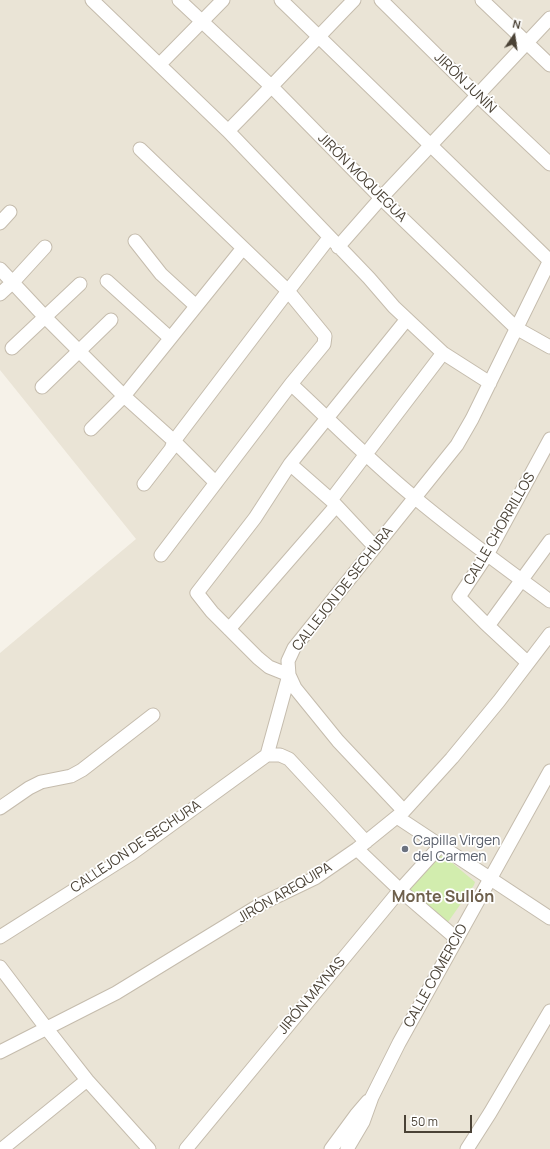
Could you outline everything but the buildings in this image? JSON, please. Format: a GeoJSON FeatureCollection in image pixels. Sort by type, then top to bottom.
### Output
{"type":"FeatureCollection","features":[{"type":"Feature","properties":{"kind":"street"},"geometry":{"type":"LineString","coordinates":[[92,0],[228,131],[369,278],[394,307],[443,353],[490,383]]}},
{"type":"Feature","properties":{"kind":"street","name":"JIRÓN MOQUEGUA"},"geometry":{"type":"LineString","coordinates":[[180,0],[272,87],[381,198],[516,328],[550,347]]}},
{"type":"Feature","properties":{"kind":"street"},"geometry":{"type":"LineString","coordinates":[[160,64],[223,0]]}},
{"type":"Feature","properties":{"kind":"street"},"geometry":{"type":"LineString","coordinates":[[228,131],[272,87],[354,0]]}},
{"type":"Feature","properties":{"kind":"street","name":"JIRÓN JUNÍN"},"geometry":{"type":"LineString","coordinates":[[381,0],[478,96],[550,164]]}},
{"type":"Feature","properties":{"kind":"street"},"geometry":{"type":"LineString","coordinates":[[482,0],[550,65]]}},
{"type":"Feature","properties":{"kind":"street"},"geometry":{"type":"LineString","coordinates":[[289,3],[318,37],[550,260]]}},
{"type":"Feature","properties":{"kind":"street"},"geometry":{"type":"LineString","coordinates":[[144,484],[171,450],[174,442],[288,291],[334,242],[381,198],[550,18]]}},
{"type":"Feature","properties":{"kind":"street"},"geometry":{"type":"LineString","coordinates":[[140,149],[288,291],[325,336],[324,344],[291,384],[161,555]]}},
{"type":"Feature","properties":{"kind":"street"},"geometry":{"type":"LineString","coordinates":[[0,223],[10,212]]}},
{"type":"Feature","properties":{"kind":"street"},"geometry":{"type":"LineString","coordinates":[[134,241],[161,274],[196,306]]}},
{"type":"Feature","properties":{"kind":"street"},"geometry":{"type":"LineString","coordinates":[[0,294],[45,247]]}},
{"type":"Feature","properties":{"kind":"street"},"geometry":{"type":"LineString","coordinates":[[91,429],[124,396],[243,248]]}},
{"type":"Feature","properties":{"kind":"street","name":"CALLEJON DE SECHURA"},"geometry":{"type":"LineString","coordinates":[[0,937],[131,854],[267,755],[289,675],[288,661],[294,648],[457,444],[472,419],[550,260]]}},
{"type":"Feature","properties":{"kind":"street"},"geometry":{"type":"LineString","coordinates":[[0,269],[44,316],[124,396],[216,483]]}},
{"type":"Feature","properties":{"kind":"street"},"geometry":{"type":"LineString","coordinates":[[107,281],[170,338]]}},
{"type":"Feature","properties":{"kind":"street"},"geometry":{"type":"LineString","coordinates":[[12,348],[44,316],[80,284]]}},
{"type":"Feature","properties":{"kind":"street"},"geometry":{"type":"LineString","coordinates":[[407,319],[290,464],[256,518],[197,593],[212,612],[258,658],[269,667],[289,675],[295,688],[338,741],[401,814],[440,846],[550,918]]}},
{"type":"Feature","properties":{"kind":"street"},"geometry":{"type":"LineString","coordinates":[[42,387],[111,320]]}},
{"type":"Feature","properties":{"kind":"street"},"geometry":{"type":"LineString","coordinates":[[229,629],[333,503],[365,455],[443,353]]}},
{"type":"Feature","properties":{"kind":"street"},"geometry":{"type":"LineString","coordinates":[[291,384],[365,455],[415,498],[487,555],[550,601]]}},
{"type":"Feature","properties":{"kind":"street","name":"CALLE CHORRILLOS"},"geometry":{"type":"LineString","coordinates":[[488,626],[459,597],[487,555],[550,439]]}},
{"type":"Feature","properties":{"kind":"street"},"geometry":{"type":"LineString","coordinates":[[290,464],[333,503],[376,547]]}},
{"type":"Feature","properties":{"kind":"street"},"geometry":{"type":"LineString","coordinates":[[528,662],[488,626],[550,541]]}},
{"type":"Feature","properties":{"kind":"street","name":"JIRÓN AREQUIPA"},"geometry":{"type":"LineString","coordinates":[[0,1052],[116,993],[263,903],[315,878],[361,845],[401,814],[452,758],[499,701],[550,634]]}},
{"type":"Feature","properties":{"kind":"street"},"geometry":{"type":"LineString","coordinates":[[0,808],[29,788],[41,782],[71,776],[82,770],[153,715]]}},
{"type":"Feature","properties":{"kind":"street"},"geometry":{"type":"LineString","coordinates":[[267,755],[280,755],[289,759],[400,890],[457,939]]}},
{"type":"Feature","properties":{"kind":"street","name":"CALLE COMERCIO"},"geometry":{"type":"LineString","coordinates":[[347,1149],[363,1122],[372,1097],[399,1042],[550,771]]}},
{"type":"Feature","properties":{"kind":"street","name":"JIRÓN MAYNAS"},"geometry":{"type":"LineString","coordinates":[[186,1149],[400,890],[440,846]]}},
{"type":"Feature","properties":{"kind":"street"},"geometry":{"type":"LineString","coordinates":[[0,966],[87,1080],[149,1149]]}},
{"type":"Feature","properties":{"kind":"street"},"geometry":{"type":"LineString","coordinates":[[466,1149],[490,1113],[550,1011]]}},
{"type":"Feature","properties":{"kind":"street"},"geometry":{"type":"LineString","coordinates":[[2,1149],[87,1080]]}},
{"type":"Feature","properties":{"kind":"street","name":"CALLE COMERCIO"},"geometry":{"type":"LineString","coordinates":[[331,1149],[356,1115],[372,1097]]}},
{"type":"Feature","properties":{"kind":"shaded area"},"geometry":{"type":"Polygon","coordinates":[[[0,0],[550,0],[550,1149],[0,1149],[0,653],[136,539],[0,370],[0,0]]]}},
{"type":"Feature","properties":{"kind":"green space"},"geometry":{"type":"Polygon","coordinates":[[[439,856],[444,856],[475,882],[448,922],[444,923],[409,891],[410,887],[439,856]]]}},
{"type":"Feature","properties":{"kind":"place","name":"Capilla Virgen del Carmen"},"geometry":{"type":"Point","coordinates":[405,849]}},
{"type":"Feature","properties":{"kind":"district","name":"Monte Sullón"},"geometry":{"type":"Point","coordinates":[443,898]}}]}
